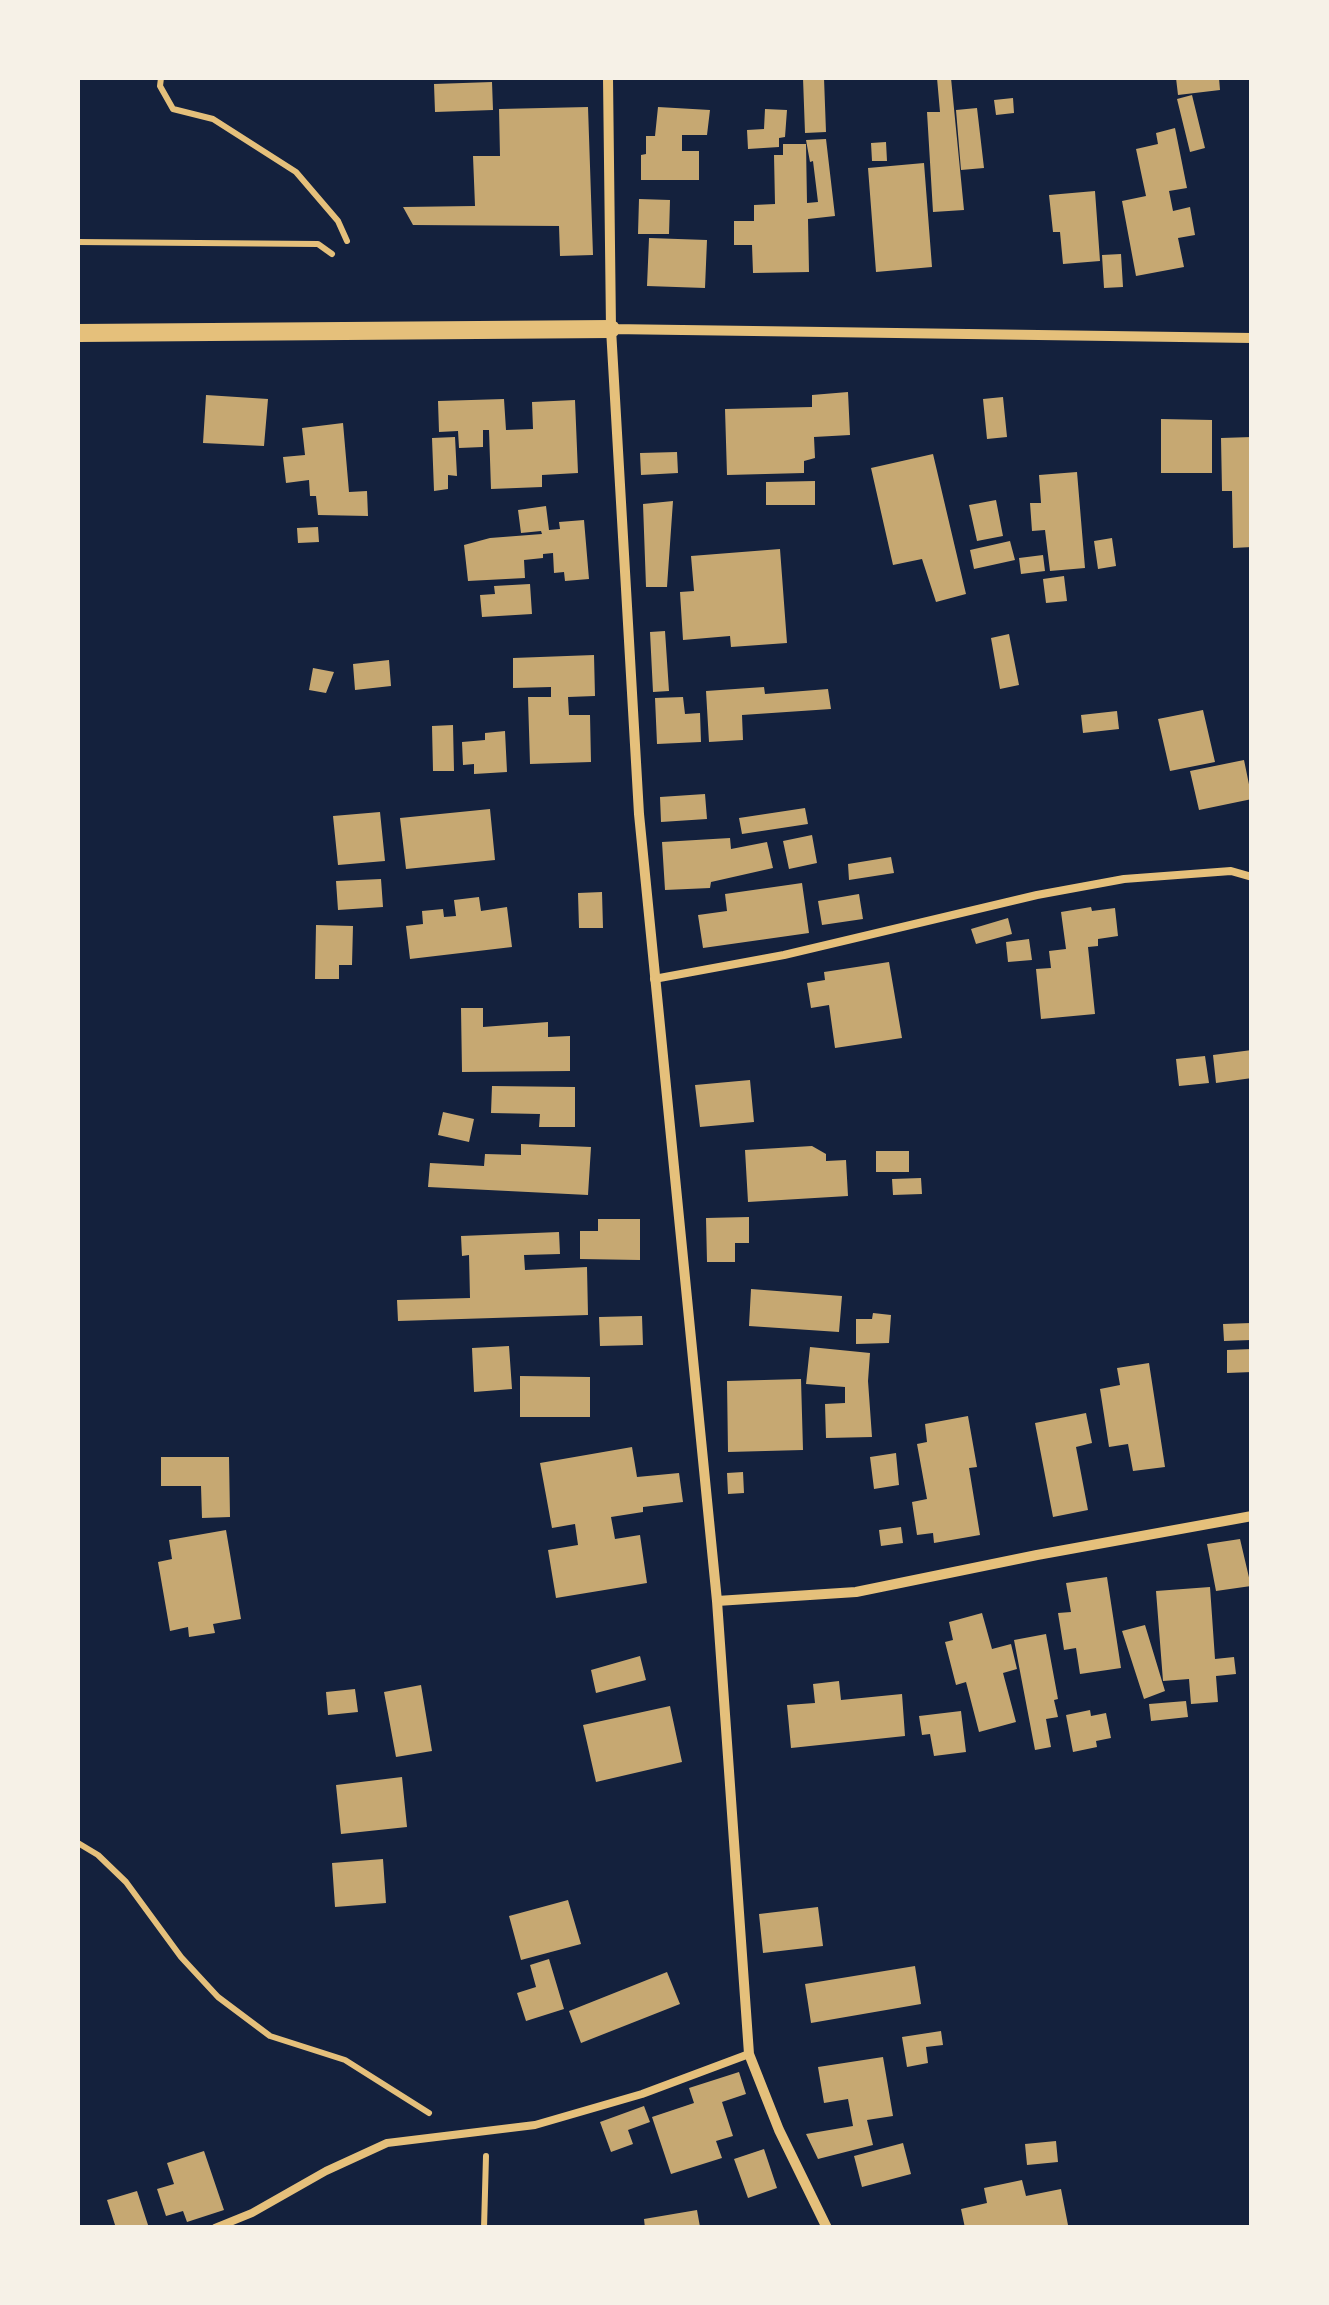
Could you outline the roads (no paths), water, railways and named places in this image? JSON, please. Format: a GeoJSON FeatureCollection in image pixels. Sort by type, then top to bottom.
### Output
{"type":"FeatureCollection","features":[{"type":"Feature","properties":{"kind":"street"},"geometry":{"type":"LineString","coordinates":[[608,78],[612,329],[639,814],[717,1601],[749,2054],[779,2130],[827,2228]]}},
{"type":"Feature","properties":{"kind":"street"},"geometry":{"type":"LineString","coordinates":[[78,333],[612,329],[1252,338]]}},
{"type":"Feature","properties":{"kind":"street"},"geometry":{"type":"LineString","coordinates":[[717,1601],[856,1592],[1037,1554],[1252,1516]]}},
{"type":"Feature","properties":{"kind":"lane"},"geometry":{"type":"LineString","coordinates":[[654,979],[784,955],[1037,895],[1124,879],[1231,871],[1252,878]]}},
{"type":"Feature","properties":{"kind":"lane"},"geometry":{"type":"LineString","coordinates":[[215,2228],[387,2143],[534,2126],[642,2094],[749,2054]]}}]}
